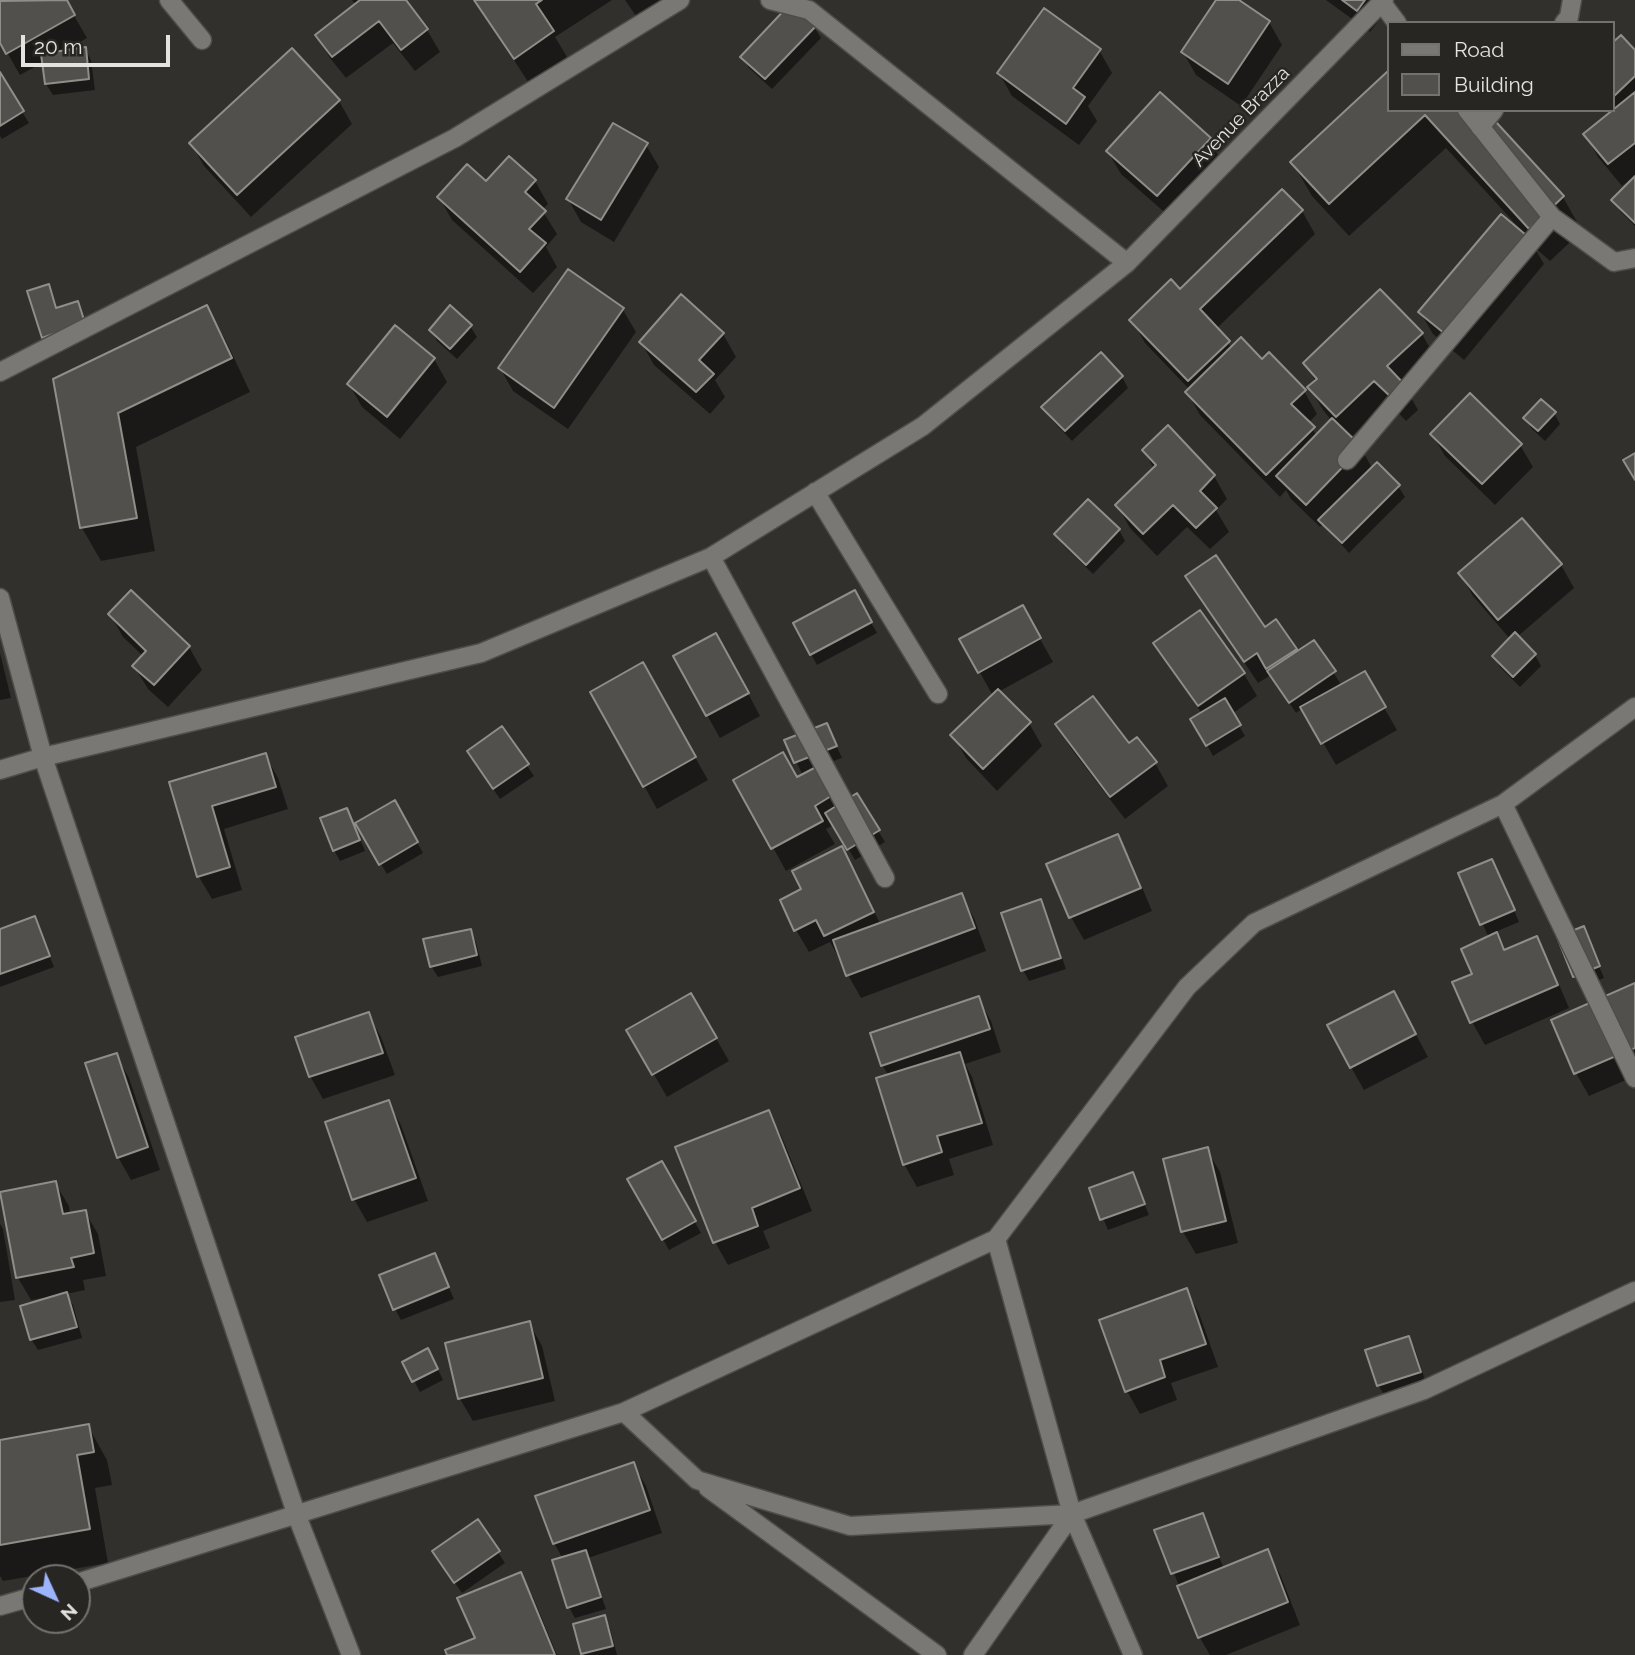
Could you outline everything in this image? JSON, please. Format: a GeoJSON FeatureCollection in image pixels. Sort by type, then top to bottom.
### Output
{"type":"FeatureCollection","features":[{"type":"Feature","properties":{"kind":"street"},"geometry":{"type":"LineString","coordinates":[[169,0],[202,40]]}},
{"type":"Feature","properties":{"kind":"street"},"geometry":{"type":"LineString","coordinates":[[0,372],[455,138],[680,0]]}},
{"type":"Feature","properties":{"kind":"street"},"geometry":{"type":"LineString","coordinates":[[770,0],[809,10],[1127,263]]}},
{"type":"Feature","properties":{"kind":"street"},"geometry":{"type":"LineString","coordinates":[[1566,21],[1572,0]]}},
{"type":"Feature","properties":{"kind":"street"},"geometry":{"type":"LineString","coordinates":[[1383,1],[1396,21]]}},
{"type":"Feature","properties":{"kind":"street","name":"Avenue Brazza"},"geometry":{"type":"LineString","coordinates":[[0,770],[43,757],[481,653],[711,556],[923,426],[1127,263],[1383,1]]}},
{"type":"Feature","properties":{"kind":"street"},"geometry":{"type":"LineString","coordinates":[[1468,112],[1552,217],[1614,262],[1635,258]]}},
{"type":"Feature","properties":{"kind":"street"},"geometry":{"type":"LineString","coordinates":[[1480,128],[1492,112]]}},
{"type":"Feature","properties":{"kind":"street"},"geometry":{"type":"LineString","coordinates":[[1347,460],[1552,217]]}},
{"type":"Feature","properties":{"kind":"street"},"geometry":{"type":"LineString","coordinates":[[815,492],[938,694]]}},
{"type":"Feature","properties":{"kind":"street"},"geometry":{"type":"LineString","coordinates":[[711,556],[885,878]]}},
{"type":"Feature","properties":{"kind":"street"},"geometry":{"type":"LineString","coordinates":[[0,598],[43,757],[297,1516],[351,1655]]}},
{"type":"Feature","properties":{"kind":"street"},"geometry":{"type":"LineString","coordinates":[[91,1579],[624,1412],[996,1239],[1187,987],[1254,923],[1503,804],[1635,707]]}},
{"type":"Feature","properties":{"kind":"street"},"geometry":{"type":"LineString","coordinates":[[1503,804],[1635,1077]]}},
{"type":"Feature","properties":{"kind":"street"},"geometry":{"type":"LineString","coordinates":[[996,1239],[1072,1514],[1133,1655]]}},
{"type":"Feature","properties":{"kind":"street"},"geometry":{"type":"LineString","coordinates":[[697,1480],[850,1526],[1072,1514],[1424,1390],[1635,1291]]}},
{"type":"Feature","properties":{"kind":"street"},"geometry":{"type":"LineString","coordinates":[[624,1412],[697,1480],[937,1655]]}},
{"type":"Feature","properties":{"kind":"street"},"geometry":{"type":"LineString","coordinates":[[973,1655],[1072,1514]]}},
{"type":"Feature","properties":{"kind":"street"},"geometry":{"type":"LineString","coordinates":[[0,1606],[21,1600]]}},
{"type":"Feature","properties":{"kind":"building"},"geometry":{"type":"Polygon","coordinates":[[[67,0],[75,15],[6,54],[0,43],[0,1],[67,0]]]}},
{"type":"Feature","properties":{"kind":"building"},"geometry":{"type":"Polygon","coordinates":[[[360,0],[406,0],[428,29],[401,50],[379,21],[332,57],[315,35],[360,0]]]}},
{"type":"Feature","properties":{"kind":"building"},"geometry":{"type":"Polygon","coordinates":[[[474,0],[542,0],[536,4],[554,31],[514,59],[474,0]]]}},
{"type":"Feature","properties":{"kind":"building"},"geometry":{"type":"Polygon","coordinates":[[[1216,0],[1239,0],[1270,21],[1228,84],[1181,52],[1216,0]]]}},
{"type":"Feature","properties":{"kind":"building"},"geometry":{"type":"Polygon","coordinates":[[[1342,0],[1365,0],[1357,11],[1342,0]]]}},
{"type":"Feature","properties":{"kind":"building"},"geometry":{"type":"Polygon","coordinates":[[[791,3],[816,26],[765,79],[740,57],[791,3]]]}},
{"type":"Feature","properties":{"kind":"building"},"geometry":{"type":"Polygon","coordinates":[[[1044,8],[1101,49],[1073,88],[1085,97],[1066,124],[997,73],[1044,8]]]}},
{"type":"Feature","properties":{"kind":"building"},"geometry":{"type":"Polygon","coordinates":[[[1621,35],[1635,50],[1635,76],[1614,96],[1614,41],[1621,35]]]}},
{"type":"Feature","properties":{"kind":"building"},"geometry":{"type":"Polygon","coordinates":[[[86,47],[89,79],[45,84],[41,54],[86,47]]]}},
{"type":"Feature","properties":{"kind":"building"},"geometry":{"type":"Polygon","coordinates":[[[292,48],[340,100],[237,195],[189,143],[292,48]]]}},
{"type":"Feature","properties":{"kind":"building"},"geometry":{"type":"Polygon","coordinates":[[[0,72],[24,111],[0,126],[0,72]]]}},
{"type":"Feature","properties":{"kind":"building"},"geometry":{"type":"Polygon","coordinates":[[[1386,73],[1386,112],[1487,112],[1564,196],[1529,229],[1425,115],[1329,204],[1290,162],[1386,73]]]}},
{"type":"Feature","properties":{"kind":"building"},"geometry":{"type":"Polygon","coordinates":[[[1160,92],[1211,138],[1157,196],[1106,151],[1160,92]]]}},
{"type":"Feature","properties":{"kind":"building"},"geometry":{"type":"Polygon","coordinates":[[[1635,92],[1635,143],[1608,164],[1583,134],[1610,112],[1614,112],[1614,109],[1635,92]]]}},
{"type":"Feature","properties":{"kind":"building"},"geometry":{"type":"Polygon","coordinates":[[[613,123],[648,143],[601,220],[566,199],[613,123]]]}},
{"type":"Feature","properties":{"kind":"building"},"geometry":{"type":"Polygon","coordinates":[[[509,156],[536,180],[525,192],[546,211],[529,229],[546,243],[520,272],[437,197],[467,164],[486,181],[509,156]]]}},
{"type":"Feature","properties":{"kind":"building"},"geometry":{"type":"Polygon","coordinates":[[[1635,176],[1635,223],[1611,200],[1635,176]]]}},
{"type":"Feature","properties":{"kind":"building"},"geometry":{"type":"Polygon","coordinates":[[[1282,189],[1303,210],[1200,309],[1230,341],[1188,381],[1129,320],[1171,279],[1180,289],[1282,189]]]}},
{"type":"Feature","properties":{"kind":"building"},"geometry":{"type":"Polygon","coordinates":[[[1501,214],[1532,240],[1450,338],[1418,312],[1501,214]]]}},
{"type":"Feature","properties":{"kind":"building"},"geometry":{"type":"Polygon","coordinates":[[[568,269],[624,308],[554,408],[498,368],[568,269]]]}},
{"type":"Feature","properties":{"kind":"building"},"geometry":{"type":"Polygon","coordinates":[[[49,284],[56,308],[78,301],[85,323],[42,338],[27,291],[49,284]]]}},
{"type":"Feature","properties":{"kind":"building"},"geometry":{"type":"Polygon","coordinates":[[[1380,289],[1423,333],[1387,366],[1406,386],[1393,399],[1374,381],[1336,417],[1307,387],[1317,379],[1303,363],[1380,289]]]}},
{"type":"Feature","properties":{"kind":"building"},"geometry":{"type":"Polygon","coordinates":[[[681,294],[724,333],[699,360],[714,374],[696,392],[639,342],[681,294]]]}},
{"type":"Feature","properties":{"kind":"building"},"geometry":{"type":"Polygon","coordinates":[[[207,305],[232,358],[118,413],[137,518],[80,528],[53,379],[207,305]]]}},
{"type":"Feature","properties":{"kind":"building"},"geometry":{"type":"Polygon","coordinates":[[[450,305],[472,325],[450,349],[429,330],[450,305]]]}},
{"type":"Feature","properties":{"kind":"building"},"geometry":{"type":"Polygon","coordinates":[[[395,325],[435,358],[387,417],[347,384],[395,325]]]}},
{"type":"Feature","properties":{"kind":"building"},"geometry":{"type":"Polygon","coordinates":[[[1241,337],[1262,359],[1269,352],[1306,390],[1291,404],[1315,427],[1266,475],[1185,392],[1241,337]]]}},
{"type":"Feature","properties":{"kind":"building"},"geometry":{"type":"Polygon","coordinates":[[[1101,352],[1123,376],[1065,431],[1041,407],[1101,352]]]}},
{"type":"Feature","properties":{"kind":"building"},"geometry":{"type":"Polygon","coordinates":[[[1470,393],[1522,444],[1482,484],[1430,434],[1470,393]]]}},
{"type":"Feature","properties":{"kind":"building"},"geometry":{"type":"Polygon","coordinates":[[[1541,399],[1556,412],[1538,431],[1523,418],[1541,399]]]}},
{"type":"Feature","properties":{"kind":"building"},"geometry":{"type":"Polygon","coordinates":[[[1332,418],[1362,447],[1306,505],[1276,476],[1332,418]]]}},
{"type":"Feature","properties":{"kind":"building"},"geometry":{"type":"Polygon","coordinates":[[[1168,425],[1215,475],[1200,491],[1217,508],[1196,528],[1173,505],[1143,534],[1115,505],[1156,465],[1142,450],[1168,425]]]}},
{"type":"Feature","properties":{"kind":"building"},"geometry":{"type":"Polygon","coordinates":[[[1635,453],[1635,480],[1623,460],[1635,453]]]}},
{"type":"Feature","properties":{"kind":"building"},"geometry":{"type":"Polygon","coordinates":[[[1377,462],[1400,485],[1342,543],[1318,520],[1377,462]]]}},
{"type":"Feature","properties":{"kind":"building"},"geometry":{"type":"Polygon","coordinates":[[[1088,499],[1120,529],[1086,565],[1054,534],[1088,499]]]}},
{"type":"Feature","properties":{"kind":"building"},"geometry":{"type":"Polygon","coordinates":[[[1522,518],[1562,564],[1498,620],[1458,573],[1522,518]]]}},
{"type":"Feature","properties":{"kind":"building"},"geometry":{"type":"Polygon","coordinates":[[[1216,555],[1265,627],[1276,619],[1297,649],[1266,669],[1257,653],[1244,662],[1185,576],[1216,555]]]}},
{"type":"Feature","properties":{"kind":"building"},"geometry":{"type":"Polygon","coordinates":[[[131,590],[190,646],[154,685],[132,666],[146,651],[108,614],[131,590]]]}},
{"type":"Feature","properties":{"kind":"building"},"geometry":{"type":"Polygon","coordinates":[[[855,590],[872,622],[810,655],[793,623],[855,590]]]}},
{"type":"Feature","properties":{"kind":"building"},"geometry":{"type":"Polygon","coordinates":[[[1023,605],[1041,638],[978,673],[959,639],[1023,605]]]}},
{"type":"Feature","properties":{"kind":"building"},"geometry":{"type":"Polygon","coordinates":[[[1200,610],[1245,673],[1198,706],[1153,643],[1200,610]]]}},
{"type":"Feature","properties":{"kind":"building"},"geometry":{"type":"Polygon","coordinates":[[[1515,632],[1536,654],[1513,677],[1492,656],[1515,632]]]}},
{"type":"Feature","properties":{"kind":"building"},"geometry":{"type":"Polygon","coordinates":[[[716,633],[749,693],[706,716],[673,656],[716,633]]]}},
{"type":"Feature","properties":{"kind":"building"},"geometry":{"type":"Polygon","coordinates":[[[1314,640],[1336,671],[1289,703],[1267,671],[1314,640]]]}},
{"type":"Feature","properties":{"kind":"building"},"geometry":{"type":"Polygon","coordinates":[[[643,662],[696,757],[643,787],[590,692],[643,662]]]}},
{"type":"Feature","properties":{"kind":"building"},"geometry":{"type":"Polygon","coordinates":[[[1365,671],[1386,707],[1321,744],[1300,707],[1365,671]]]}},
{"type":"Feature","properties":{"kind":"building"},"geometry":{"type":"Polygon","coordinates":[[[998,689],[1031,722],[983,769],[950,735],[998,689]]]}},
{"type":"Feature","properties":{"kind":"building"},"geometry":{"type":"Polygon","coordinates":[[[1093,696],[1129,743],[1137,737],[1157,762],[1110,797],[1055,724],[1093,696]]]}},
{"type":"Feature","properties":{"kind":"building"},"geometry":{"type":"Polygon","coordinates":[[[1225,698],[1241,725],[1206,746],[1190,719],[1225,698]]]}},
{"type":"Feature","properties":{"kind":"building"},"geometry":{"type":"Polygon","coordinates":[[[827,723],[837,746],[794,763],[784,740],[827,723]]]}},
{"type":"Feature","properties":{"kind":"building"},"geometry":{"type":"Polygon","coordinates":[[[502,726],[529,764],[493,789],[467,751],[502,726]]]}},
{"type":"Feature","properties":{"kind":"building"},"geometry":{"type":"Polygon","coordinates":[[[783,752],[797,777],[820,765],[836,793],[815,806],[823,821],[771,849],[733,780],[783,752]]]}},
{"type":"Feature","properties":{"kind":"building"},"geometry":{"type":"Polygon","coordinates":[[[266,753],[276,787],[212,806],[230,867],[197,877],[169,782],[266,753]]]}},
{"type":"Feature","properties":{"kind":"building"},"geometry":{"type":"Polygon","coordinates":[[[857,793],[880,830],[847,850],[825,813],[857,793]]]}},
{"type":"Feature","properties":{"kind":"building"},"geometry":{"type":"Polygon","coordinates":[[[395,800],[418,842],[379,865],[355,823],[395,800]]]}},
{"type":"Feature","properties":{"kind":"building"},"geometry":{"type":"Polygon","coordinates":[[[347,808],[360,840],[333,851],[320,818],[347,808]]]}},
{"type":"Feature","properties":{"kind":"building"},"geometry":{"type":"Polygon","coordinates":[[[1118,834],[1141,888],[1069,918],[1046,864],[1118,834]]]}},
{"type":"Feature","properties":{"kind":"building"},"geometry":{"type":"Polygon","coordinates":[[[842,846],[874,912],[824,936],[816,920],[794,931],[780,900],[801,889],[792,871],[842,846]]]}},
{"type":"Feature","properties":{"kind":"building"},"geometry":{"type":"Polygon","coordinates":[[[1492,859],[1515,910],[1480,925],[1458,873],[1492,859]]]}},
{"type":"Feature","properties":{"kind":"building"},"geometry":{"type":"Polygon","coordinates":[[[962,893],[975,928],[846,976],[833,940],[962,893]]]}},
{"type":"Feature","properties":{"kind":"building"},"geometry":{"type":"Polygon","coordinates":[[[1041,899],[1061,958],[1021,971],[1001,913],[1041,899]]]}},
{"type":"Feature","properties":{"kind":"building"},"geometry":{"type":"Polygon","coordinates":[[[35,916],[50,956],[0,974],[0,929],[35,916]]]}},
{"type":"Feature","properties":{"kind":"building"},"geometry":{"type":"Polygon","coordinates":[[[1584,926],[1600,966],[1573,977],[1557,937],[1584,926]]]}},
{"type":"Feature","properties":{"kind":"building"},"geometry":{"type":"Polygon","coordinates":[[[471,929],[477,955],[430,967],[423,939],[471,929]]]}},
{"type":"Feature","properties":{"kind":"building"},"geometry":{"type":"Polygon","coordinates":[[[1497,932],[1504,950],[1537,936],[1558,985],[1470,1023],[1452,982],[1472,974],[1461,949],[1497,932]]]}},
{"type":"Feature","properties":{"kind":"building"},"geometry":{"type":"Polygon","coordinates":[[[1635,983],[1635,1048],[1574,1074],[1551,1020],[1635,983]]]}},
{"type":"Feature","properties":{"kind":"building"},"geometry":{"type":"Polygon","coordinates":[[[1394,991],[1416,1034],[1350,1068],[1327,1025],[1394,991]]]}},
{"type":"Feature","properties":{"kind":"building"},"geometry":{"type":"Polygon","coordinates":[[[691,993],[717,1038],[652,1075],[626,1030],[691,993]]]}},
{"type":"Feature","properties":{"kind":"building"},"geometry":{"type":"Polygon","coordinates":[[[979,996],[990,1029],[881,1066],[870,1033],[979,996]]]}},
{"type":"Feature","properties":{"kind":"building"},"geometry":{"type":"Polygon","coordinates":[[[369,1012],[383,1053],[309,1077],[295,1037],[369,1012]]]}},
{"type":"Feature","properties":{"kind":"building"},"geometry":{"type":"Polygon","coordinates":[[[960,1052],[982,1123],[937,1136],[942,1152],[903,1165],[876,1078],[960,1052]]]}},
{"type":"Feature","properties":{"kind":"building"},"geometry":{"type":"Polygon","coordinates":[[[117,1053],[148,1147],[117,1158],[85,1063],[117,1053]]]}},
{"type":"Feature","properties":{"kind":"building"},"geometry":{"type":"Polygon","coordinates":[[[389,1100],[416,1178],[352,1200],[325,1122],[389,1100]]]}},
{"type":"Feature","properties":{"kind":"building"},"geometry":{"type":"Polygon","coordinates":[[[769,1110],[800,1188],[752,1208],[758,1226],[713,1243],[675,1147],[769,1110]]]}},
{"type":"Feature","properties":{"kind":"building"},"geometry":{"type":"Polygon","coordinates":[[[1208,1147],[1226,1221],[1181,1232],[1163,1159],[1208,1147]]]}},
{"type":"Feature","properties":{"kind":"building"},"geometry":{"type":"Polygon","coordinates":[[[662,1161],[696,1221],[662,1240],[627,1179],[662,1161]]]}},
{"type":"Feature","properties":{"kind":"building"},"geometry":{"type":"Polygon","coordinates":[[[1133,1172],[1145,1204],[1100,1220],[1089,1188],[1133,1172]]]}},
{"type":"Feature","properties":{"kind":"building"},"geometry":{"type":"Polygon","coordinates":[[[56,1181],[63,1214],[86,1210],[94,1253],[71,1258],[74,1267],[16,1278],[0,1192],[56,1181]]]}},
{"type":"Feature","properties":{"kind":"building"},"geometry":{"type":"Polygon","coordinates":[[[435,1253],[449,1287],[393,1310],[379,1275],[435,1253]]]}},
{"type":"Feature","properties":{"kind":"building"},"geometry":{"type":"Polygon","coordinates":[[[1187,1288],[1206,1344],[1160,1360],[1165,1377],[1125,1392],[1099,1320],[1187,1288]]]}},
{"type":"Feature","properties":{"kind":"building"},"geometry":{"type":"Polygon","coordinates":[[[67,1292],[77,1327],[30,1340],[20,1306],[67,1292]]]}},
{"type":"Feature","properties":{"kind":"building"},"geometry":{"type":"Polygon","coordinates":[[[530,1321],[543,1378],[458,1399],[445,1343],[530,1321]]]}},
{"type":"Feature","properties":{"kind":"building"},"geometry":{"type":"Polygon","coordinates":[[[1409,1336],[1421,1372],[1377,1386],[1365,1350],[1409,1336]]]}},
{"type":"Feature","properties":{"kind":"building"},"geometry":{"type":"Polygon","coordinates":[[[428,1348],[438,1369],[412,1382],[402,1362],[428,1348]]]}},
{"type":"Feature","properties":{"kind":"building"},"geometry":{"type":"Polygon","coordinates":[[[89,1424],[94,1452],[77,1455],[90,1529],[0,1545],[0,1440],[89,1424]]]}},
{"type":"Feature","properties":{"kind":"building"},"geometry":{"type":"Polygon","coordinates":[[[634,1462],[650,1510],[553,1544],[535,1496],[634,1462]]]}},
{"type":"Feature","properties":{"kind":"building"},"geometry":{"type":"Polygon","coordinates":[[[1203,1513],[1219,1557],[1171,1574],[1154,1530],[1203,1513]]]}},
{"type":"Feature","properties":{"kind":"building"},"geometry":{"type":"Polygon","coordinates":[[[478,1519],[500,1551],[454,1583],[432,1551],[478,1519]]]}},
{"type":"Feature","properties":{"kind":"building"},"geometry":{"type":"Polygon","coordinates":[[[1268,1549],[1288,1602],[1198,1638],[1177,1586],[1268,1549]]]}},
{"type":"Feature","properties":{"kind":"building"},"geometry":{"type":"Polygon","coordinates":[[[586,1550],[601,1597],[567,1608],[552,1560],[586,1550]]]}},
{"type":"Feature","properties":{"kind":"building"},"geometry":{"type":"Polygon","coordinates":[[[521,1572],[555,1655],[447,1655],[445,1650],[475,1638],[457,1598],[521,1572]]]}},
{"type":"Feature","properties":{"kind":"building"},"geometry":{"type":"Polygon","coordinates":[[[605,1615],[613,1646],[581,1654],[573,1624],[605,1615]]]}}]}
